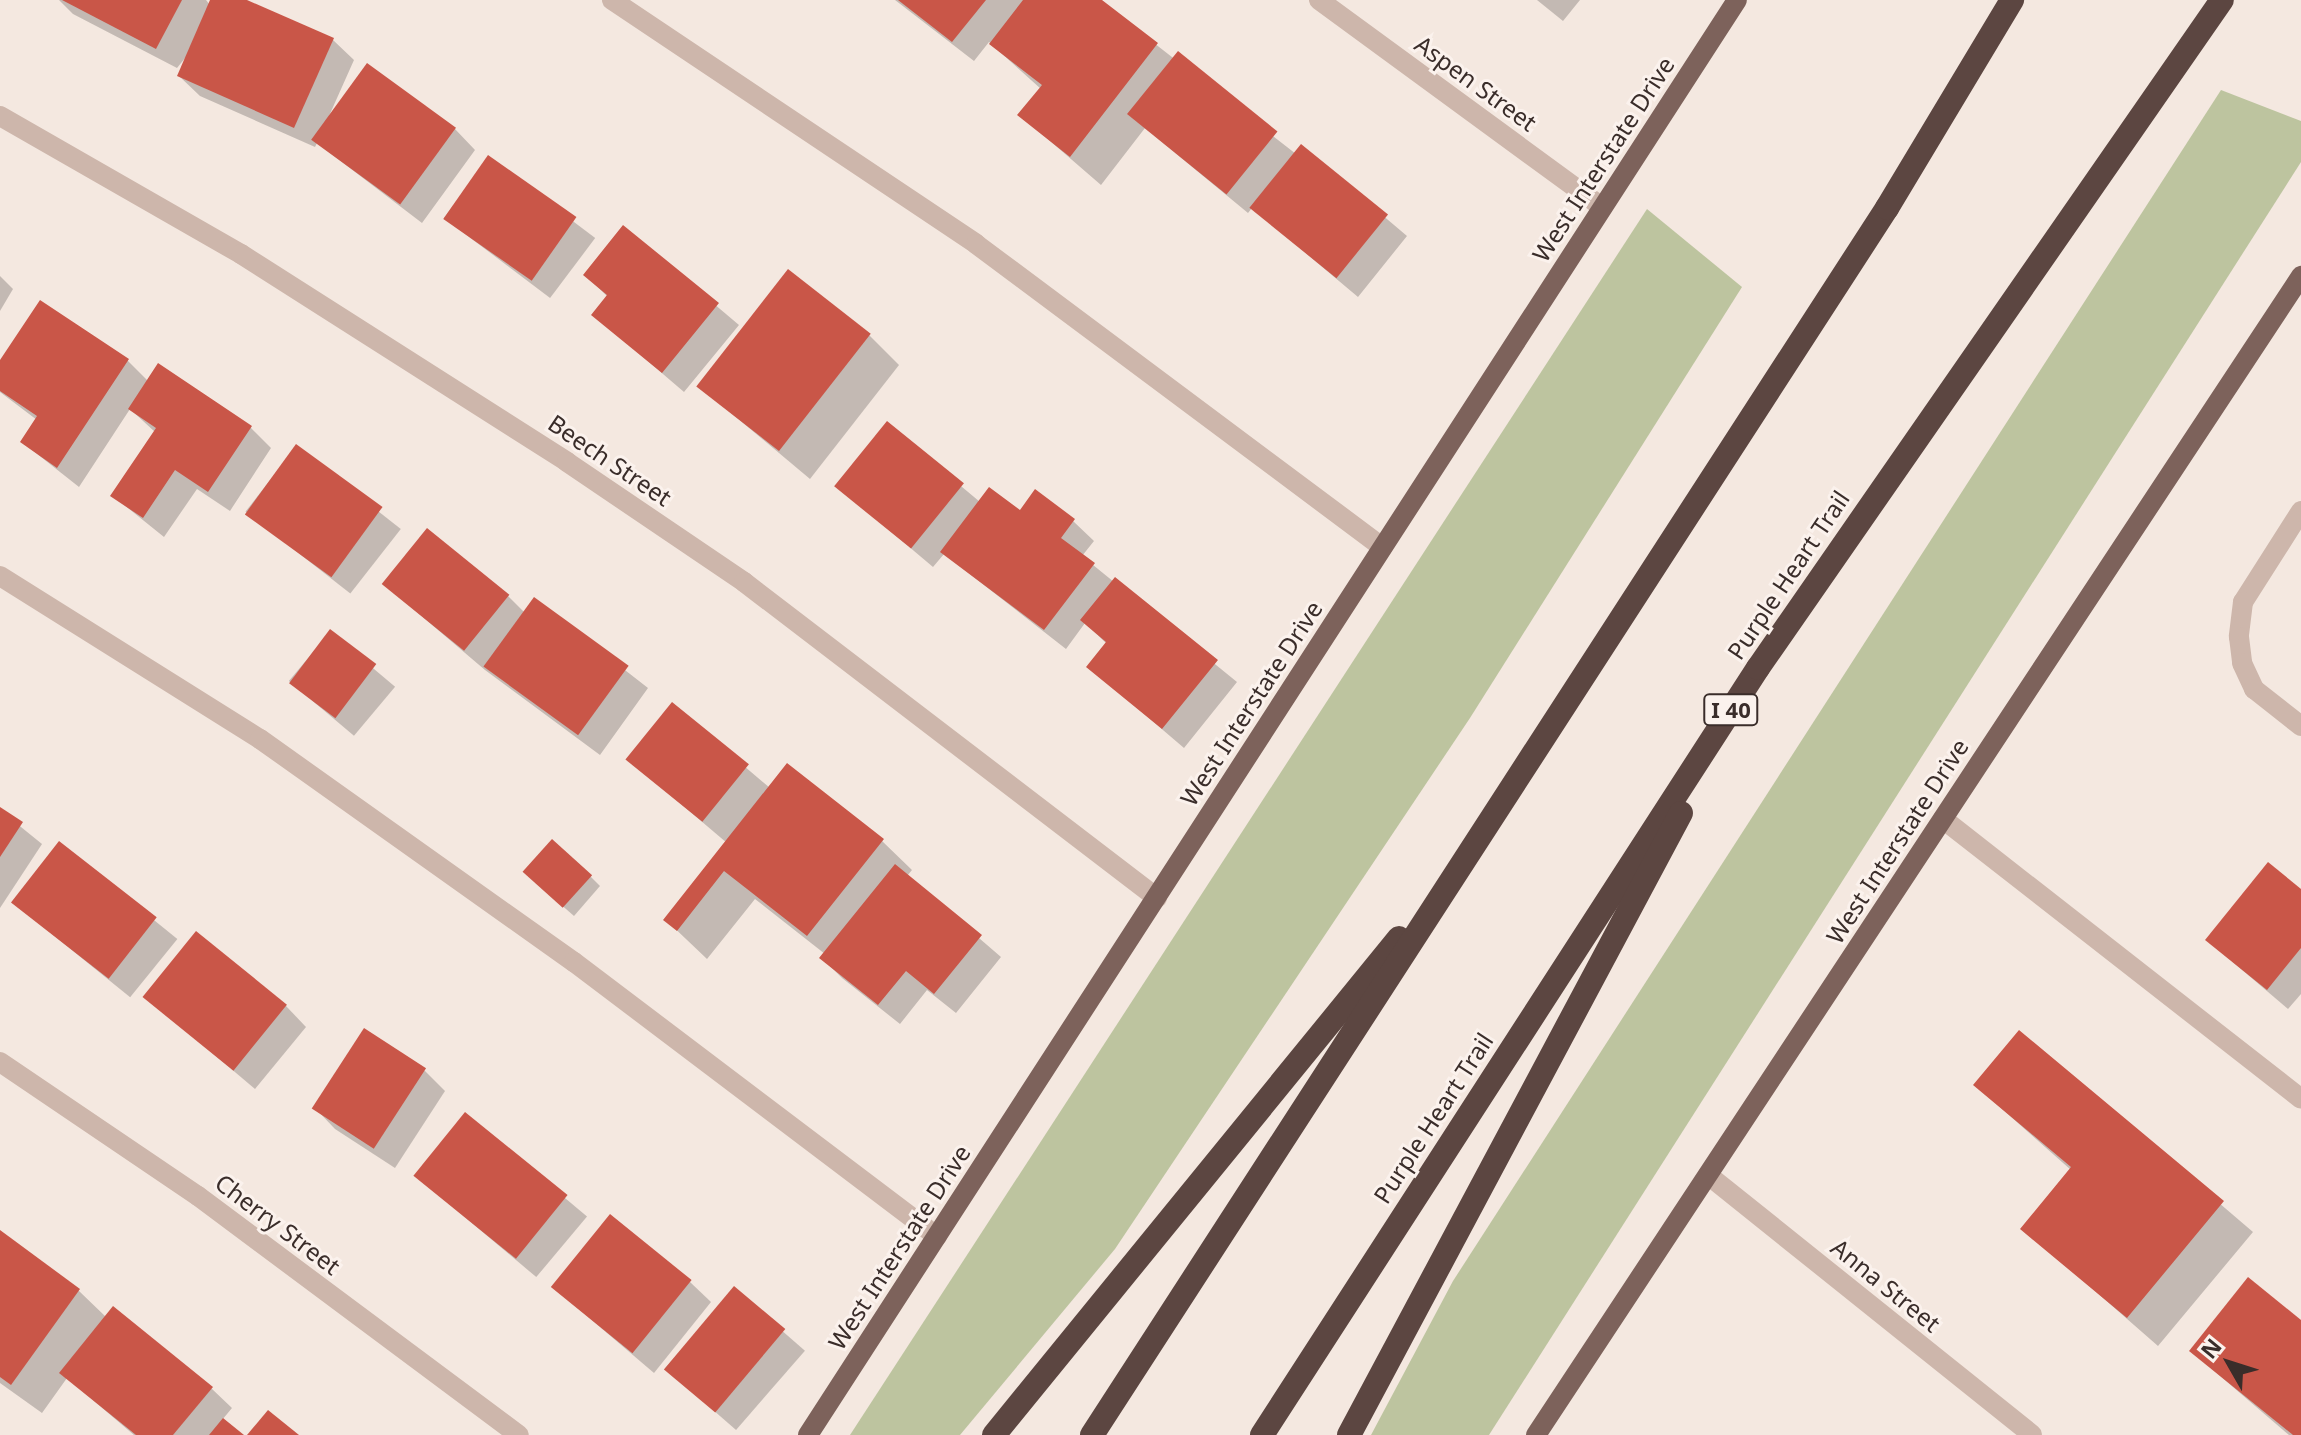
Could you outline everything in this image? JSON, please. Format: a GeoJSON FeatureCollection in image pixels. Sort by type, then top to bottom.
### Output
{"type":"FeatureCollection","features":[{"type":"Feature","properties":{"kind":"highway"},"geometry":{"type":"LineString","coordinates":[[1092,1435],[1887,208],[2012,0]]}},
{"type":"Feature","properties":{"kind":"highway","name":"Purple Heart Trail"},"geometry":{"type":"LineString","coordinates":[[1262,1435],[1758,668],[2222,0]]}},
{"type":"Feature","properties":{"kind":"highway"},"geometry":{"type":"LineString","coordinates":[[1349,1435],[1758,668]]}},
{"type":"Feature","properties":{"kind":"highway"},"geometry":{"type":"LineString","coordinates":[[994,1435],[1475,847]]}},
{"type":"Feature","properties":{"kind":"main road","name":"West Interstate Drive"},"geometry":{"type":"LineString","coordinates":[[808,1435],[1737,0]]}},
{"type":"Feature","properties":{"kind":"main road","name":"West Interstate Drive"},"geometry":{"type":"LineString","coordinates":[[1536,1435],[2301,276]]}},
{"type":"Feature","properties":{"kind":"street"},"geometry":{"type":"LineString","coordinates":[[612,0],[976,244],[1382,547]]}},
{"type":"Feature","properties":{"kind":"street","name":"Aspen Street"},"geometry":{"type":"LineString","coordinates":[[1319,0],[1602,207]]}},
{"type":"Feature","properties":{"kind":"street","name":"Beech Street"},"geometry":{"type":"LineString","coordinates":[[0,116],[254,263],[593,479],[744,582],[1157,898]]}},
{"type":"Feature","properties":{"kind":"street"},"geometry":{"type":"LineString","coordinates":[[2301,511],[2243,602],[2239,637],[2242,663],[2254,689],[2301,726]]}},
{"type":"Feature","properties":{"kind":"street"},"geometry":{"type":"LineString","coordinates":[[0,576],[260,739],[574,962],[937,1237]]}},
{"type":"Feature","properties":{"kind":"street"},"geometry":{"type":"LineString","coordinates":[[1943,819],[2301,1099]]}},
{"type":"Feature","properties":{"kind":"street","name":"Cherry Street"},"geometry":{"type":"LineString","coordinates":[[0,1062],[198,1196],[519,1435]]}},
{"type":"Feature","properties":{"kind":"street","name":"Anna Street"},"geometry":{"type":"LineString","coordinates":[[1708,1175],[2032,1435]]}},
{"type":"Feature","properties":{"kind":"green space"},"geometry":{"type":"Polygon","coordinates":[[[2221,90],[2301,121],[2301,162],[1489,1435],[1371,1435],[1453,1281],[2221,90]]]}},
{"type":"Feature","properties":{"kind":"green space"},"geometry":{"type":"Polygon","coordinates":[[[1647,209],[1742,287],[1470,718],[1115,1249],[960,1435],[850,1435],[1647,209]]]}},
{"type":"Feature","properties":{"kind":"building"},"geometry":{"type":"Polygon","coordinates":[[[62,0],[182,0],[156,49],[62,0]]]}},
{"type":"Feature","properties":{"kind":"building"},"geometry":{"type":"Polygon","coordinates":[[[210,0],[247,0],[334,38],[294,128],[177,76],[210,0]]]}},
{"type":"Feature","properties":{"kind":"building"},"geometry":{"type":"Polygon","coordinates":[[[898,0],[986,0],[952,42],[898,0]]]}},
{"type":"Feature","properties":{"kind":"building"},"geometry":{"type":"Polygon","coordinates":[[[1023,0],[1102,0],[1158,43],[1070,157],[1017,115],[1042,85],[989,44],[1023,0]]]}},
{"type":"Feature","properties":{"kind":"building"},"geometry":{"type":"Polygon","coordinates":[[[1178,51],[1277,132],[1226,195],[1127,114],[1178,51]]]}},
{"type":"Feature","properties":{"kind":"building"},"geometry":{"type":"Polygon","coordinates":[[[367,63],[456,128],[400,205],[311,140],[367,63]]]}},
{"type":"Feature","properties":{"kind":"building"},"geometry":{"type":"Polygon","coordinates":[[[1301,144],[1388,214],[1336,278],[1249,208],[1301,144]]]}},
{"type":"Feature","properties":{"kind":"building"},"geometry":{"type":"Polygon","coordinates":[[[488,155],[576,217],[532,281],[443,219],[488,155]]]}},
{"type":"Feature","properties":{"kind":"building"},"geometry":{"type":"Polygon","coordinates":[[[623,225],[719,303],[662,373],[591,315],[607,295],[583,275],[623,225]]]}},
{"type":"Feature","properties":{"kind":"building"},"geometry":{"type":"Polygon","coordinates":[[[788,269],[871,334],[779,451],[696,386],[788,269]]]}},
{"type":"Feature","properties":{"kind":"building"},"geometry":{"type":"Polygon","coordinates":[[[40,300],[129,359],[57,468],[20,442],[37,416],[0,391],[0,360],[40,300]]]}},
{"type":"Feature","properties":{"kind":"building"},"geometry":{"type":"Polygon","coordinates":[[[158,363],[252,426],[208,492],[175,470],[143,518],[110,496],[156,428],[128,409],[158,363]]]}},
{"type":"Feature","properties":{"kind":"building"},"geometry":{"type":"Polygon","coordinates":[[[887,421],[964,483],[911,549],[834,486],[887,421]]]}},
{"type":"Feature","properties":{"kind":"building"},"geometry":{"type":"Polygon","coordinates":[[[296,444],[383,507],[331,577],[245,514],[296,444]]]}},
{"type":"Feature","properties":{"kind":"building"},"geometry":{"type":"Polygon","coordinates":[[[989,487],[1020,510],[1035,489],[1075,519],[1061,538],[1095,563],[1044,630],[940,552],[989,487]]]}},
{"type":"Feature","properties":{"kind":"building"},"geometry":{"type":"Polygon","coordinates":[[[427,528],[509,595],[464,651],[382,584],[427,528]]]}},
{"type":"Feature","properties":{"kind":"building"},"geometry":{"type":"Polygon","coordinates":[[[1115,577],[1218,660],[1162,729],[1086,667],[1106,642],[1080,620],[1115,577]]]}},
{"type":"Feature","properties":{"kind":"building"},"geometry":{"type":"Polygon","coordinates":[[[534,597],[629,666],[578,735],[483,667],[534,597]]]}},
{"type":"Feature","properties":{"kind":"building"},"geometry":{"type":"Polygon","coordinates":[[[330,629],[376,664],[335,718],[289,683],[330,629]]]}},
{"type":"Feature","properties":{"kind":"building"},"geometry":{"type":"Polygon","coordinates":[[[672,702],[749,764],[702,822],[625,760],[672,702]]]}},
{"type":"Feature","properties":{"kind":"building"},"geometry":{"type":"Polygon","coordinates":[[[787,763],[884,839],[807,936],[724,871],[677,931],[663,920],[787,763]]]}},
{"type":"Feature","properties":{"kind":"building"},"geometry":{"type":"Polygon","coordinates":[[[0,807],[23,822],[0,857],[0,807]]]}},
{"type":"Feature","properties":{"kind":"building"},"geometry":{"type":"Polygon","coordinates":[[[552,839],[592,875],[563,908],[523,872],[552,839]]]}},
{"type":"Feature","properties":{"kind":"building"},"geometry":{"type":"Polygon","coordinates":[[[59,841],[157,917],[109,979],[11,902],[59,841]]]}},
{"type":"Feature","properties":{"kind":"building"},"geometry":{"type":"Polygon","coordinates":[[[2268,862],[2301,889],[2301,948],[2267,990],[2205,940],[2268,862]]]}},
{"type":"Feature","properties":{"kind":"building"},"geometry":{"type":"Polygon","coordinates":[[[895,864],[982,935],[934,994],[906,971],[878,1005],[819,958],[895,864]]]}},
{"type":"Feature","properties":{"kind":"building"},"geometry":{"type":"Polygon","coordinates":[[[196,931],[287,1005],[233,1071],[143,997],[196,931]]]}},
{"type":"Feature","properties":{"kind":"building"},"geometry":{"type":"Polygon","coordinates":[[[364,1028],[426,1068],[374,1149],[312,1109],[364,1028]]]}},
{"type":"Feature","properties":{"kind":"building"},"geometry":{"type":"Polygon","coordinates":[[[2019,1030],[2224,1201],[2127,1318],[2020,1229],[2071,1167],[1973,1085],[2019,1030]]]}},
{"type":"Feature","properties":{"kind":"building"},"geometry":{"type":"Polygon","coordinates":[[[465,1112],[568,1195],[516,1259],[413,1176],[465,1112]]]}},
{"type":"Feature","properties":{"kind":"building"},"geometry":{"type":"Polygon","coordinates":[[[610,1214],[692,1280],[632,1353],[551,1287],[610,1214]]]}},
{"type":"Feature","properties":{"kind":"building"},"geometry":{"type":"Polygon","coordinates":[[[0,1230],[80,1289],[11,1385],[0,1377],[0,1230]]]}},
{"type":"Feature","properties":{"kind":"building"},"geometry":{"type":"Polygon","coordinates":[[[2248,1277],[2301,1320],[2301,1435],[2293,1435],[2189,1351],[2248,1277]]]}},
{"type":"Feature","properties":{"kind":"building"},"geometry":{"type":"Polygon","coordinates":[[[734,1286],[785,1329],[715,1413],[664,1369],[734,1286]]]}},
{"type":"Feature","properties":{"kind":"building"},"geometry":{"type":"Polygon","coordinates":[[[113,1306],[213,1387],[173,1435],[136,1435],[59,1373],[113,1306]]]}},
{"type":"Feature","properties":{"kind":"building"},"geometry":{"type":"Polygon","coordinates":[[[268,1410],[299,1435],[247,1435],[268,1410]]]}},
{"type":"Feature","properties":{"kind":"building"},"geometry":{"type":"Polygon","coordinates":[[[223,1418],[244,1435],[209,1435],[223,1418]]]}}]}
